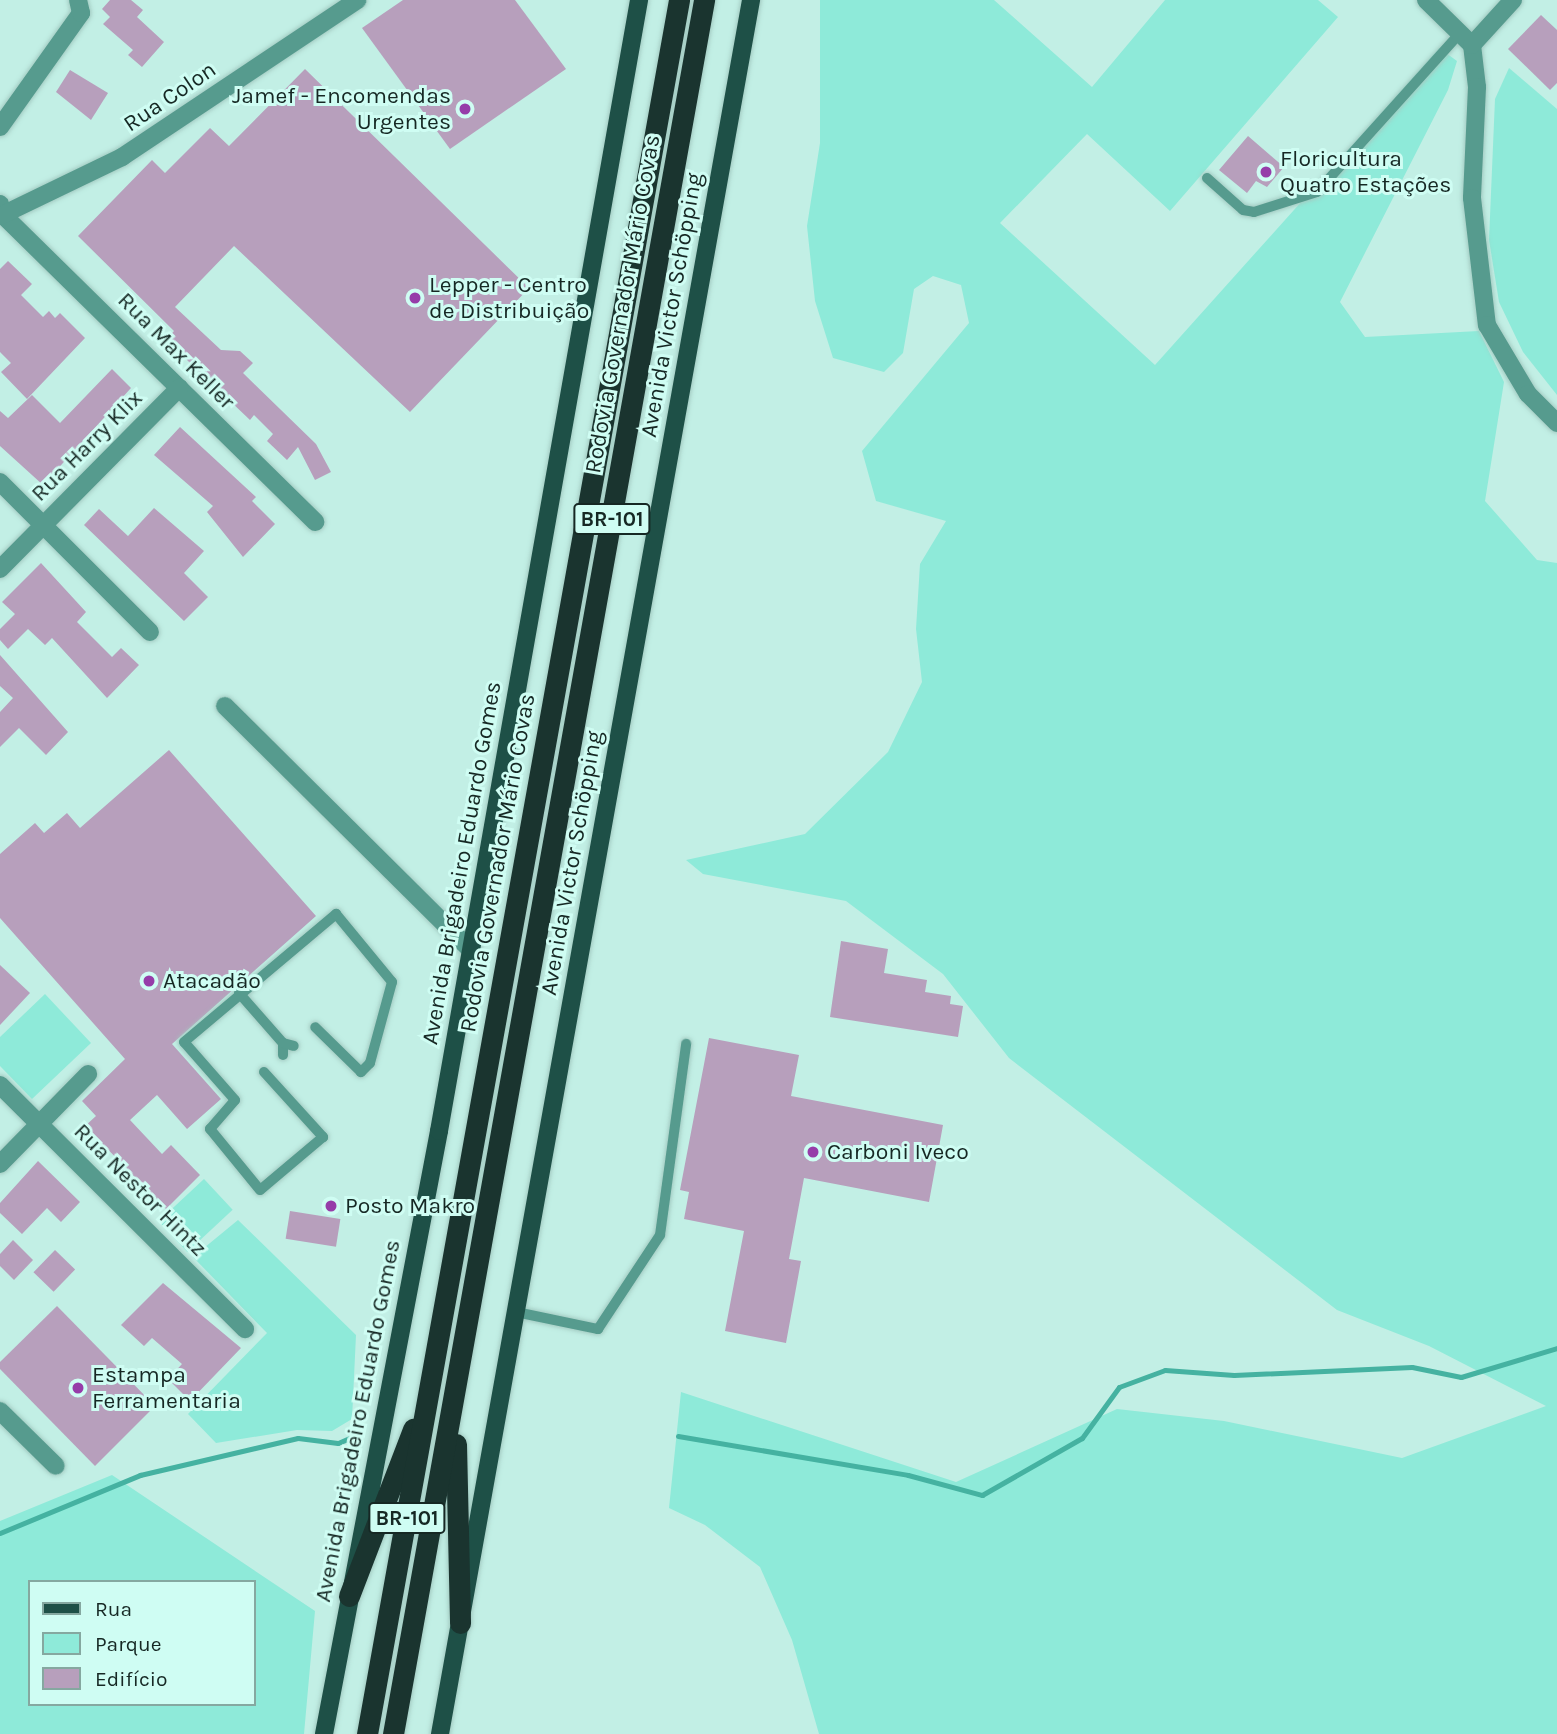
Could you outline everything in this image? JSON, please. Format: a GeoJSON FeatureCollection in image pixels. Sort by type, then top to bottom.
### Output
{"type":"FeatureCollection","features":[{"type":"Feature","properties":{"kind":"highway","name":"Rodovia Governador Mário Covas"},"geometry":{"type":"LineString","coordinates":[[367,1734],[679,0]]}},
{"type":"Feature","properties":{"kind":"highway","name":"Rodovia Governador Mário Covas"},"geometry":{"type":"LineString","coordinates":[[393,1734],[455,1402],[704,0]]}},
{"type":"Feature","properties":{"kind":"highway"},"geometry":{"type":"LineString","coordinates":[[349,1595],[432,1381]]}},
{"type":"Feature","properties":{"kind":"highway"},"geometry":{"type":"LineString","coordinates":[[455,1402],[460,1623]]}},
{"type":"Feature","properties":{"kind":"main road","name":"Avenida Brigadeiro Eduardo Gomes"},"geometry":{"type":"LineString","coordinates":[[324,1734],[471,950],[639,0]]}},
{"type":"Feature","properties":{"kind":"main road","name":"Avenida Victor Schöpping"},"geometry":{"type":"LineString","coordinates":[[440,1734],[751,0]]}},
{"type":"Feature","properties":{"kind":"street"},"geometry":{"type":"LineString","coordinates":[[0,127],[81,13],[78,0]]}},
{"type":"Feature","properties":{"kind":"street","name":"Rua Colon"},"geometry":{"type":"LineString","coordinates":[[1,212],[122,157],[357,0]]}},
{"type":"Feature","properties":{"kind":"street"},"geometry":{"type":"LineString","coordinates":[[1426,0],[1466,39],[1477,87],[1472,198],[1488,325],[1528,394],[1557,423]]}},
{"type":"Feature","properties":{"kind":"street"},"geometry":{"type":"LineString","coordinates":[[1466,39],[1513,0]]}},
{"type":"Feature","properties":{"kind":"street","name":"Rua Max Keller"},"geometry":{"type":"LineString","coordinates":[[1,212],[315,522]]}},
{"type":"Feature","properties":{"kind":"street","name":"Rua Harry Klix"},"geometry":{"type":"LineString","coordinates":[[0,569],[178,388]]}},
{"type":"Feature","properties":{"kind":"street"},"geometry":{"type":"LineString","coordinates":[[0,482],[150,632]]}},
{"type":"Feature","properties":{"kind":"street"},"geometry":{"type":"LineString","coordinates":[[225,706],[471,950]]}},
{"type":"Feature","properties":{"kind":"street"},"geometry":{"type":"LineString","coordinates":[[0,1164],[88,1074]]}},
{"type":"Feature","properties":{"kind":"street","name":"Rua Nestor Hintz"},"geometry":{"type":"LineString","coordinates":[[0,1085],[246,1329]]}},
{"type":"Feature","properties":{"kind":"street"},"geometry":{"type":"LineString","coordinates":[[0,1411],[56,1466]]}},
{"type":"Feature","properties":{"kind":"lane"},"geometry":{"type":"LineString","coordinates":[[1207,178],[1242,210],[1254,212],[1317,192],[1466,39]]}},
{"type":"Feature","properties":{"kind":"lane"},"geometry":{"type":"LineString","coordinates":[[264,1072],[323,1137],[260,1190],[212,1137],[211,1122],[235,1100],[183,1047],[239,993],[336,914],[392,982],[370,1063],[361,1072],[315,1027]]}},
{"type":"Feature","properties":{"kind":"lane"},"geometry":{"type":"LineString","coordinates":[[239,993],[287,1048]]}},
{"type":"Feature","properties":{"kind":"lane"},"geometry":{"type":"LineString","coordinates":[[516,1312],[597,1329],[660,1235],[686,1044]]}},
{"type":"Feature","properties":{"kind":"green space"},"geometry":{"type":"Polygon","coordinates":[[[820,0],[994,0],[1092,87],[1165,0],[1318,0],[1338,17],[1170,211],[1087,134],[1000,223],[1155,365],[1439,48],[1457,61],[1448,90],[1340,302],[1365,337],[1479,331],[1504,382],[1485,501],[1537,560],[1557,563],[1557,1734],[819,1734],[792,1640],[760,1567],[705,1525],[669,1508],[681,1392],[956,1482],[1117,1409],[1224,1421],[1402,1458],[1546,1406],[1429,1346],[1337,1310],[1009,1058],[943,974],[846,901],[703,874],[686,860],[805,834],[888,752],[922,682],[916,629],[920,564],[946,521],[876,501],[862,451],[969,323],[961,285],[933,276],[914,289],[903,353],[884,372],[833,358],[815,301],[807,226],[820,143],[820,0]]]}},
{"type":"Feature","properties":{"kind":"green space"},"geometry":{"type":"Polygon","coordinates":[[[1509,68],[1557,109],[1557,395],[1523,352],[1499,302],[1489,240],[1495,99],[1509,68]]]}},
{"type":"Feature","properties":{"kind":"green space"},"geometry":{"type":"Polygon","coordinates":[[[45,994],[91,1043],[32,1099],[0,1066],[0,1037],[45,994]]]}},
{"type":"Feature","properties":{"kind":"green space"},"geometry":{"type":"Polygon","coordinates":[[[204,1179],[233,1210],[187,1252],[159,1221],[204,1179]]]}},
{"type":"Feature","properties":{"kind":"green space"},"geometry":{"type":"Polygon","coordinates":[[[238,1220],[356,1335],[352,1419],[332,1431],[297,1430],[216,1443],[188,1414],[267,1333],[193,1257],[238,1220]]]}},
{"type":"Feature","properties":{"kind":"green space"},"geometry":{"type":"Polygon","coordinates":[[[112,1475],[315,1611],[304,1734],[0,1734],[0,1521],[112,1475]]]}},
{"type":"Feature","properties":{"kind":"building"},"geometry":{"type":"Polygon","coordinates":[[[110,0],[131,0],[143,10],[137,17],[164,42],[142,67],[128,55],[133,50],[103,24],[110,17],[102,9],[110,0]]]}},
{"type":"Feature","properties":{"kind":"building","name":"Jamef - Encomendas Urgentes"},"geometry":{"type":"Polygon","coordinates":[[[403,0],[515,0],[566,69],[450,149],[362,28],[403,0]]]}},
{"type":"Feature","properties":{"kind":"building"},"geometry":{"type":"Polygon","coordinates":[[[1541,15],[1557,30],[1557,83],[1550,90],[1508,49],[1541,15]]]}},
{"type":"Feature","properties":{"kind":"building"},"geometry":{"type":"Polygon","coordinates":[[[305,69],[529,288],[410,412],[234,246],[175,307],[221,350],[240,351],[253,363],[243,373],[316,444],[331,472],[315,480],[298,447],[287,460],[267,441],[273,434],[254,415],[250,420],[166,340],[174,331],[78,236],[152,160],[165,173],[210,128],[229,146],[305,69]]]}},
{"type":"Feature","properties":{"kind":"building"},"geometry":{"type":"Polygon","coordinates":[[[70,70],[108,93],[91,120],[56,92],[70,70]]]}},
{"type":"Feature","properties":{"kind":"building"},"geometry":{"type":"Polygon","coordinates":[[[1248,136],[1284,167],[1267,187],[1256,181],[1247,193],[1219,170],[1248,136]]]}},
{"type":"Feature","properties":{"kind":"building"},"geometry":{"type":"Polygon","coordinates":[[[8,261],[32,284],[21,295],[43,317],[49,311],[55,318],[60,313],[85,338],[27,399],[1,372],[11,363],[0,352],[0,269],[8,261]]]}},
{"type":"Feature","properties":{"kind":"building"},"geometry":{"type":"Polygon","coordinates":[[[112,369],[131,388],[43,485],[0,446],[0,411],[8,418],[32,395],[60,423],[112,369]]]}},
{"type":"Feature","properties":{"kind":"building"},"geometry":{"type":"Polygon","coordinates":[[[180,427],[256,497],[252,501],[275,524],[243,557],[207,512],[213,506],[154,455],[180,427]]]}},
{"type":"Feature","properties":{"kind":"building"},"geometry":{"type":"Polygon","coordinates":[[[154,508],[204,551],[184,573],[208,597],[184,621],[84,525],[99,509],[128,536],[154,508]]]}},
{"type":"Feature","properties":{"kind":"building"},"geometry":{"type":"Polygon","coordinates":[[[41,563],[86,612],[77,622],[112,657],[121,648],[139,665],[107,698],[52,638],[45,645],[28,629],[8,649],[0,640],[0,629],[15,614],[2,602],[41,563]]]}},
{"type":"Feature","properties":{"kind":"building"},"geometry":{"type":"Polygon","coordinates":[[[0,655],[68,732],[46,755],[19,728],[0,747],[0,712],[13,698],[0,686],[0,655]]]}},
{"type":"Feature","properties":{"kind":"building","name":"Atacadão"},"geometry":{"type":"Polygon","coordinates":[[[169,750],[316,916],[172,1044],[221,1099],[187,1129],[157,1095],[130,1120],[162,1154],[171,1145],[200,1175],[166,1209],[85,1126],[96,1116],[82,1101],[125,1059],[0,918],[0,854],[35,823],[44,833],[67,813],[80,828],[169,750]]]}},
{"type":"Feature","properties":{"kind":"building"},"geometry":{"type":"Polygon","coordinates":[[[841,941],[888,949],[884,973],[927,980],[925,992],[951,996],[950,1004],[963,1006],[958,1037],[830,1017],[841,941]]]}},
{"type":"Feature","properties":{"kind":"building"},"geometry":{"type":"Polygon","coordinates":[[[0,965],[30,993],[0,1025],[0,965]]]}},
{"type":"Feature","properties":{"kind":"building","name":"Carboni Iveco"},"geometry":{"type":"Polygon","coordinates":[[[709,1038],[799,1055],[791,1096],[943,1125],[929,1202],[804,1178],[789,1259],[801,1261],[786,1343],[725,1331],[744,1231],[684,1219],[689,1192],[680,1190],[709,1038]]]}},
{"type":"Feature","properties":{"kind":"building"},"geometry":{"type":"Polygon","coordinates":[[[38,1161],[80,1202],[61,1222],[47,1208],[22,1234],[0,1213],[0,1203],[38,1161]]]}},
{"type":"Feature","properties":{"kind":"building"},"geometry":{"type":"Polygon","coordinates":[[[290,1211],[340,1219],[336,1247],[286,1239],[290,1211]]]}},
{"type":"Feature","properties":{"kind":"building"},"geometry":{"type":"Polygon","coordinates":[[[13,1240],[33,1260],[14,1280],[0,1266],[0,1254],[13,1240]]]}},
{"type":"Feature","properties":{"kind":"building"},"geometry":{"type":"Polygon","coordinates":[[[55,1250],[75,1269],[54,1292],[33,1272],[55,1250]]]}},
{"type":"Feature","properties":{"kind":"building"},"geometry":{"type":"Polygon","coordinates":[[[163,1283],[241,1348],[190,1401],[168,1379],[182,1364],[152,1338],[144,1346],[121,1325],[163,1283]]]}},
{"type":"Feature","properties":{"kind":"building","name":"Estampa Ferramentaria"},"geometry":{"type":"Polygon","coordinates":[[[57,1306],[155,1406],[95,1466],[0,1369],[0,1362],[57,1306]]]}},
{"type":"Feature","properties":{"kind":"waterway"},"geometry":{"type":"LineString","coordinates":[[678,1436],[908,1475],[982,1495],[1082,1438],[1119,1387],[1165,1370],[1234,1375],[1412,1367],[1461,1377],[1557,1348]]}},
{"type":"Feature","properties":{"kind":"waterway"},"geometry":{"type":"LineString","coordinates":[[0,1533],[140,1475],[298,1438],[338,1443],[350,1438]]}},
{"type":"Feature","properties":{"kind":"place","name":"Jamef - Encomendas Urgentes"},"geometry":{"type":"Point","coordinates":[465,109]}},
{"type":"Feature","properties":{"kind":"place","name":"Floricultura Quatro Estações"},"geometry":{"type":"Point","coordinates":[1266,172]}},
{"type":"Feature","properties":{"kind":"place","name":"Lepper - Centro de Distribuição"},"geometry":{"type":"Point","coordinates":[415,298]}},
{"type":"Feature","properties":{"kind":"place","name":"Atacadão"},"geometry":{"type":"Point","coordinates":[149,981]}},
{"type":"Feature","properties":{"kind":"place","name":"Carboni Iveco"},"geometry":{"type":"Point","coordinates":[813,1152]}},
{"type":"Feature","properties":{"kind":"place","name":"Posto Makro"},"geometry":{"type":"Point","coordinates":[331,1206]}},
{"type":"Feature","properties":{"kind":"place","name":"Estampa Ferramentaria"},"geometry":{"type":"Point","coordinates":[78,1388]}}]}
